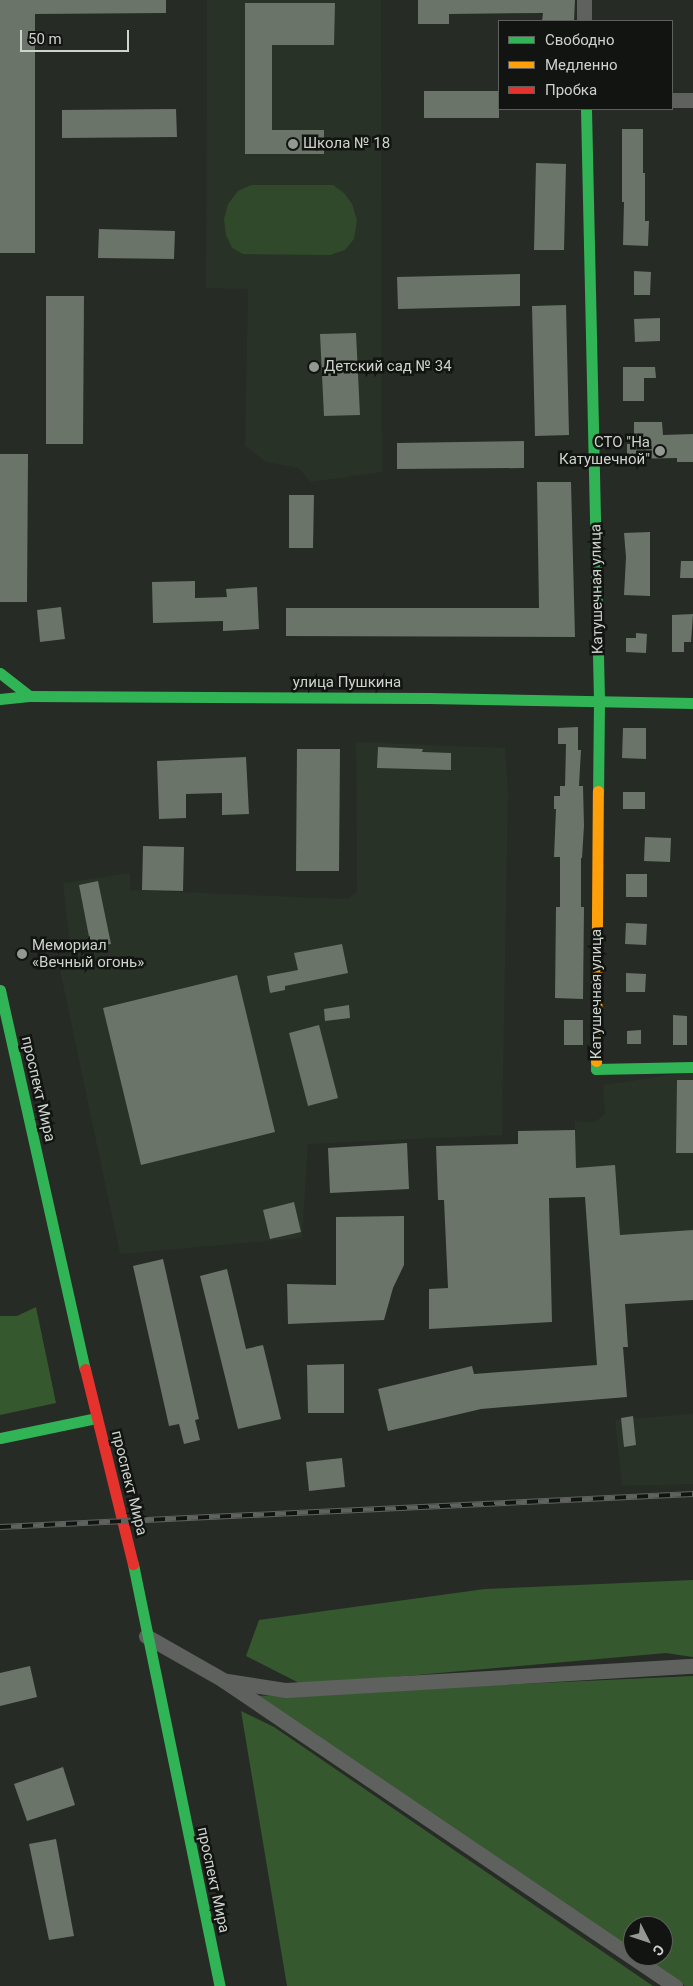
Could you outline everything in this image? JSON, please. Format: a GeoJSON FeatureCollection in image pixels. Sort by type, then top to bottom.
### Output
{"type":"FeatureCollection","features":[{"type":"Feature","properties":{"kind":"street"},"geometry":{"type":"LineString","coordinates":[[584,0],[584,20]]}},
{"type":"Feature","properties":{"kind":"street"},"geometry":{"type":"LineString","coordinates":[[673,100],[693,100]]}},
{"type":"Feature","properties":{"kind":"street","name":"Катушечная улица"},"geometry":{"type":"LineString","coordinates":[[586,110],[599,702],[596,1069],[693,1068]]}},
{"type":"Feature","properties":{"kind":"street"},"geometry":{"type":"LineString","coordinates":[[0,673],[29,696],[6,706],[0,712]]}},
{"type":"Feature","properties":{"kind":"street","name":"улица Пушкина"},"geometry":{"type":"LineString","coordinates":[[0,699],[29,696],[428,698],[693,703]]}},
{"type":"Feature","properties":{"kind":"street","name":"проспект Мира"},"geometry":{"type":"LineString","coordinates":[[0,990],[97,1418],[124,1521],[146,1636],[220,1986]]}},
{"type":"Feature","properties":{"kind":"street"},"geometry":{"type":"LineString","coordinates":[[0,1438],[97,1418]]}},
{"type":"Feature","properties":{"kind":"street"},"geometry":{"type":"LineString","coordinates":[[146,1636],[223,1680],[675,1986]]}},
{"type":"Feature","properties":{"kind":"street"},"geometry":{"type":"LineString","coordinates":[[223,1680],[286,1690],[693,1666]]}},
{"type":"Feature","properties":{"kind":"shaded area","name":"Школа № 18"},"geometry":{"type":"Polygon","coordinates":[[[207,0],[381,0],[382,472],[310,482],[299,468],[266,462],[245,446],[248,289],[206,288],[207,0]]]}},
{"type":"Feature","properties":{"kind":"shaded area"},"geometry":{"type":"Polygon","coordinates":[[[356,742],[505,748],[508,792],[502,1135],[308,1144],[302,1238],[120,1254],[60,970],[71,952],[63,883],[130,873],[130,890],[347,899],[357,892],[356,742]]]}},
{"type":"Feature","properties":{"kind":"shaded area"},"geometry":{"type":"Polygon","coordinates":[[[677,1074],[693,1074],[693,1274],[628,1304],[611,1168],[572,1171],[571,1130],[575,1130],[575,1121],[595,1122],[605,1114],[603,1085],[677,1074]]]}},
{"type":"Feature","properties":{"kind":"shaded area"},"geometry":{"type":"Polygon","coordinates":[[[693,1414],[693,1484],[622,1486],[615,1420],[693,1414]]]}},
{"type":"Feature","properties":{"kind":"green space"},"geometry":{"type":"Polygon","coordinates":[[[251,185],[333,185],[344,193],[352,204],[357,220],[354,239],[345,250],[330,255],[243,254],[232,248],[226,235],[224,219],[228,204],[238,191],[251,185]]]}},
{"type":"Feature","properties":{"kind":"green space"},"geometry":{"type":"Polygon","coordinates":[[[36,1307],[56,1403],[0,1415],[0,1316],[17,1316],[36,1307]]]}},
{"type":"Feature","properties":{"kind":"green space"},"geometry":{"type":"Polygon","coordinates":[[[693,1580],[693,1657],[666,1653],[303,1685],[246,1656],[259,1620],[485,1589],[693,1580]]]}},
{"type":"Feature","properties":{"kind":"green space"},"geometry":{"type":"Polygon","coordinates":[[[693,1676],[693,1986],[685,1986],[656,1966],[673,1966],[673,1916],[623,1916],[623,1944],[257,1696],[693,1676]]]}},
{"type":"Feature","properties":{"kind":"green space"},"geometry":{"type":"Polygon","coordinates":[[[241,1711],[274,1727],[653,1986],[287,1986],[241,1711]]]}},
{"type":"Feature","properties":{"kind":"building"},"geometry":{"type":"Polygon","coordinates":[[[0,0],[166,0],[166,13],[35,14],[35,253],[0,253],[0,0]]]}},
{"type":"Feature","properties":{"kind":"building"},"geometry":{"type":"Polygon","coordinates":[[[418,0],[575,0],[574,20],[542,20],[543,13],[449,14],[449,24],[418,24],[418,0]]]}},
{"type":"Feature","properties":{"kind":"building"},"geometry":{"type":"Polygon","coordinates":[[[245,3],[335,3],[334,45],[272,45],[272,130],[324,130],[324,154],[245,154],[245,3]]]}},
{"type":"Feature","properties":{"kind":"building"},"geometry":{"type":"Polygon","coordinates":[[[424,91],[498,91],[499,118],[424,118],[424,91]]]}},
{"type":"Feature","properties":{"kind":"building"},"geometry":{"type":"Polygon","coordinates":[[[176,109],[177,137],[62,138],[62,110],[176,109]]]}},
{"type":"Feature","properties":{"kind":"building"},"geometry":{"type":"Polygon","coordinates":[[[622,129],[643,129],[645,221],[649,221],[648,246],[623,245],[622,129]]]}},
{"type":"Feature","properties":{"kind":"building"},"geometry":{"type":"Polygon","coordinates":[[[536,163],[566,164],[564,250],[534,250],[536,163]]]}},
{"type":"Feature","properties":{"kind":"building"},"geometry":{"type":"Polygon","coordinates":[[[99,229],[175,231],[174,259],[98,258],[99,229]]]}},
{"type":"Feature","properties":{"kind":"building"},"geometry":{"type":"Polygon","coordinates":[[[634,271],[651,272],[650,295],[634,295],[634,271]]]}},
{"type":"Feature","properties":{"kind":"building"},"geometry":{"type":"Polygon","coordinates":[[[520,274],[520,306],[398,309],[397,277],[520,274]]]}},
{"type":"Feature","properties":{"kind":"building"},"geometry":{"type":"Polygon","coordinates":[[[46,296],[84,296],[83,444],[46,444],[46,296]]]}},
{"type":"Feature","properties":{"kind":"building"},"geometry":{"type":"Polygon","coordinates":[[[566,305],[569,435],[535,436],[532,306],[566,305]]]}},
{"type":"Feature","properties":{"kind":"building"},"geometry":{"type":"Polygon","coordinates":[[[660,318],[660,341],[635,342],[634,319],[660,318]]]}},
{"type":"Feature","properties":{"kind":"building"},"geometry":{"type":"Polygon","coordinates":[[[356,333],[360,415],[324,416],[320,334],[356,333]]]}},
{"type":"Feature","properties":{"kind":"building"},"geometry":{"type":"Polygon","coordinates":[[[623,367],[655,367],[656,378],[644,378],[644,401],[623,401],[623,367]]]}},
{"type":"Feature","properties":{"kind":"building","name":"СТО \"На Катушечной\""},"geometry":{"type":"Polygon","coordinates":[[[634,422],[662,422],[663,435],[693,434],[693,462],[677,462],[677,458],[627,459],[627,444],[634,444],[634,422]]]}},
{"type":"Feature","properties":{"kind":"building"},"geometry":{"type":"Polygon","coordinates":[[[524,441],[524,468],[397,469],[397,443],[524,441]]]}},
{"type":"Feature","properties":{"kind":"building"},"geometry":{"type":"Polygon","coordinates":[[[0,454],[28,454],[27,602],[0,602],[0,454]]]}},
{"type":"Feature","properties":{"kind":"building"},"geometry":{"type":"Polygon","coordinates":[[[537,482],[571,482],[575,637],[286,636],[286,608],[539,608],[537,482]]]}},
{"type":"Feature","properties":{"kind":"building"},"geometry":{"type":"Polygon","coordinates":[[[289,495],[314,495],[313,548],[289,548],[289,495]]]}},
{"type":"Feature","properties":{"kind":"building"},"geometry":{"type":"Polygon","coordinates":[[[650,532],[650,596],[624,595],[626,557],[624,533],[650,532]]]}},
{"type":"Feature","properties":{"kind":"building"},"geometry":{"type":"Polygon","coordinates":[[[681,561],[693,561],[693,578],[680,578],[681,561]]]}},
{"type":"Feature","properties":{"kind":"building"},"geometry":{"type":"Polygon","coordinates":[[[195,581],[195,598],[227,597],[226,589],[257,587],[259,629],[223,631],[223,621],[153,623],[152,582],[195,581]]]}},
{"type":"Feature","properties":{"kind":"building"},"geometry":{"type":"Polygon","coordinates":[[[61,607],[65,639],[40,642],[37,610],[61,607]]]}},
{"type":"Feature","properties":{"kind":"building"},"geometry":{"type":"Polygon","coordinates":[[[693,614],[691,642],[684,642],[684,652],[672,652],[672,615],[693,614]]]}},
{"type":"Feature","properties":{"kind":"building"},"geometry":{"type":"Polygon","coordinates":[[[636,633],[647,634],[646,653],[626,652],[626,638],[636,638],[636,633]]]}},
{"type":"Feature","properties":{"kind":"building"},"geometry":{"type":"Polygon","coordinates":[[[578,727],[578,750],[581,750],[579,786],[583,786],[584,826],[581,858],[581,907],[584,907],[583,999],[555,998],[556,907],[560,907],[560,857],[554,857],[556,809],[554,809],[554,796],[560,796],[560,786],[565,786],[566,744],[558,744],[558,728],[578,727]]]}},
{"type":"Feature","properties":{"kind":"building"},"geometry":{"type":"Polygon","coordinates":[[[623,728],[646,728],[646,759],[622,758],[623,728]]]}},
{"type":"Feature","properties":{"kind":"building"},"geometry":{"type":"Polygon","coordinates":[[[378,747],[423,749],[422,752],[451,753],[451,770],[377,768],[378,747]]]}},
{"type":"Feature","properties":{"kind":"building"},"geometry":{"type":"Polygon","coordinates":[[[297,749],[340,749],[339,871],[296,871],[297,749]]]}},
{"type":"Feature","properties":{"kind":"building"},"geometry":{"type":"Polygon","coordinates":[[[246,757],[249,814],[222,815],[222,793],[186,794],[186,818],[159,819],[157,761],[246,757]]]}},
{"type":"Feature","properties":{"kind":"building"},"geometry":{"type":"Polygon","coordinates":[[[623,792],[645,792],[645,809],[623,809],[623,792]]]}},
{"type":"Feature","properties":{"kind":"building"},"geometry":{"type":"Polygon","coordinates":[[[645,837],[671,838],[670,862],[644,861],[645,837]]]}},
{"type":"Feature","properties":{"kind":"building"},"geometry":{"type":"Polygon","coordinates":[[[143,846],[184,847],[183,891],[142,890],[143,846]]]}},
{"type":"Feature","properties":{"kind":"building"},"geometry":{"type":"Polygon","coordinates":[[[626,874],[647,874],[647,897],[626,897],[626,874]]]}},
{"type":"Feature","properties":{"kind":"building"},"geometry":{"type":"Polygon","coordinates":[[[98,881],[111,944],[91,947],[79,885],[98,881]]]}},
{"type":"Feature","properties":{"kind":"building"},"geometry":{"type":"Polygon","coordinates":[[[626,923],[647,924],[646,945],[625,944],[626,923]]]}},
{"type":"Feature","properties":{"kind":"building"},"geometry":{"type":"Polygon","coordinates":[[[342,944],[348,973],[285,986],[285,990],[270,993],[267,976],[298,970],[294,953],[342,944]]]}},
{"type":"Feature","properties":{"kind":"building"},"geometry":{"type":"Polygon","coordinates":[[[626,973],[646,974],[645,992],[626,992],[626,973]]]}},
{"type":"Feature","properties":{"kind":"building"},"geometry":{"type":"Polygon","coordinates":[[[237,975],[275,1132],[141,1165],[103,1008],[237,975]]]}},
{"type":"Feature","properties":{"kind":"building"},"geometry":{"type":"Polygon","coordinates":[[[349,1005],[350,1018],[325,1021],[324,1009],[349,1005]]]}},
{"type":"Feature","properties":{"kind":"building"},"geometry":{"type":"Polygon","coordinates":[[[673,1015],[687,1016],[687,1045],[673,1045],[673,1015]]]}},
{"type":"Feature","properties":{"kind":"building"},"geometry":{"type":"Polygon","coordinates":[[[564,1020],[583,1020],[583,1045],[564,1045],[564,1020]]]}},
{"type":"Feature","properties":{"kind":"building"},"geometry":{"type":"Polygon","coordinates":[[[319,1025],[338,1098],[308,1106],[289,1033],[319,1025]]]}},
{"type":"Feature","properties":{"kind":"building"},"geometry":{"type":"Polygon","coordinates":[[[641,1030],[641,1044],[627,1044],[627,1031],[641,1030]]]}},
{"type":"Feature","properties":{"kind":"building"},"geometry":{"type":"Polygon","coordinates":[[[677,1080],[693,1080],[693,1153],[676,1153],[677,1080]]]}},
{"type":"Feature","properties":{"kind":"building"},"geometry":{"type":"Polygon","coordinates":[[[575,1130],[576,1168],[615,1165],[620,1235],[693,1230],[693,1300],[625,1304],[628,1347],[623,1347],[627,1397],[481,1409],[388,1431],[378,1389],[472,1366],[474,1374],[597,1365],[585,1197],[549,1198],[552,1322],[429,1329],[429,1289],[448,1288],[444,1200],[438,1200],[436,1146],[518,1144],[518,1131],[575,1130]]]}},
{"type":"Feature","properties":{"kind":"building"},"geometry":{"type":"Polygon","coordinates":[[[407,1143],[409,1189],[330,1193],[328,1148],[407,1143]]]}},
{"type":"Feature","properties":{"kind":"building"},"geometry":{"type":"Polygon","coordinates":[[[294,1202],[301,1232],[270,1239],[263,1210],[294,1202]]]}},
{"type":"Feature","properties":{"kind":"building"},"geometry":{"type":"Polygon","coordinates":[[[404,1216],[404,1265],[393,1288],[384,1320],[288,1324],[287,1284],[336,1285],[336,1217],[404,1216]]]}},
{"type":"Feature","properties":{"kind":"building"},"geometry":{"type":"Polygon","coordinates":[[[163,1259],[199,1419],[195,1420],[200,1440],[184,1444],[179,1424],[169,1426],[133,1266],[163,1259]]]}},
{"type":"Feature","properties":{"kind":"building"},"geometry":{"type":"Polygon","coordinates":[[[227,1269],[246,1349],[263,1345],[281,1419],[238,1429],[200,1276],[227,1269]]]}},
{"type":"Feature","properties":{"kind":"building"},"geometry":{"type":"Polygon","coordinates":[[[344,1364],[344,1413],[308,1413],[307,1365],[344,1364]]]}},
{"type":"Feature","properties":{"kind":"building"},"geometry":{"type":"Polygon","coordinates":[[[633,1416],[636,1445],[624,1447],[621,1418],[633,1416]]]}},
{"type":"Feature","properties":{"kind":"building"},"geometry":{"type":"Polygon","coordinates":[[[342,1458],[345,1487],[309,1491],[306,1462],[342,1458]]]}},
{"type":"Feature","properties":{"kind":"building"},"geometry":{"type":"Polygon","coordinates":[[[30,1666],[37,1697],[0,1706],[0,1673],[30,1666]]]}},
{"type":"Feature","properties":{"kind":"building"},"geometry":{"type":"Polygon","coordinates":[[[63,1767],[75,1805],[27,1821],[14,1784],[63,1767]]]}},
{"type":"Feature","properties":{"kind":"building"},"geometry":{"type":"Polygon","coordinates":[[[56,1839],[74,1936],[49,1940],[29,1844],[56,1839]]]}},
{"type":"Feature","properties":{"kind":"railway"},"geometry":{"type":"LineString","coordinates":[[0,1527],[693,1494]]}},
{"type":"Feature","properties":{"kind":"traffic: fast"},"geometry":{"type":"LineString","coordinates":[[586,110],[599,702],[598,791]]}},
{"type":"Feature","properties":{"kind":"traffic: fast"},"geometry":{"type":"LineString","coordinates":[[0,673],[29,696]]}},
{"type":"Feature","properties":{"kind":"traffic: fast"},"geometry":{"type":"LineString","coordinates":[[0,699],[29,696],[428,698],[693,703]]}},
{"type":"Feature","properties":{"kind":"traffic: fast"},"geometry":{"type":"LineString","coordinates":[[0,990],[85,1369]]}},
{"type":"Feature","properties":{"kind":"traffic: fast"},"geometry":{"type":"LineString","coordinates":[[596,1061],[596,1069],[693,1067]]}},
{"type":"Feature","properties":{"kind":"traffic: fast"},"geometry":{"type":"LineString","coordinates":[[0,1438],[97,1418]]}},
{"type":"Feature","properties":{"kind":"traffic: fast"},"geometry":{"type":"LineString","coordinates":[[133,1564],[220,1986]]}},
{"type":"Feature","properties":{"kind":"traffic: slow"},"geometry":{"type":"LineString","coordinates":[[596,1061],[598,791]]}},
{"type":"Feature","properties":{"kind":"traffic: jam"},"geometry":{"type":"LineString","coordinates":[[85,1369],[133,1564]]}},
{"type":"Feature","properties":{"kind":"place","name":"Школа № 18"},"geometry":{"type":"Point","coordinates":[293,144]}},
{"type":"Feature","properties":{"kind":"place","name":"Детский сад № 34"},"geometry":{"type":"Point","coordinates":[314,367]}},
{"type":"Feature","properties":{"kind":"place","name":"СТО \"На Катушечной\""},"geometry":{"type":"Point","coordinates":[660,451]}},
{"type":"Feature","properties":{"kind":"place","name":"Мемориал «Вечный огонь»"},"geometry":{"type":"Point","coordinates":[22,954]}}]}
